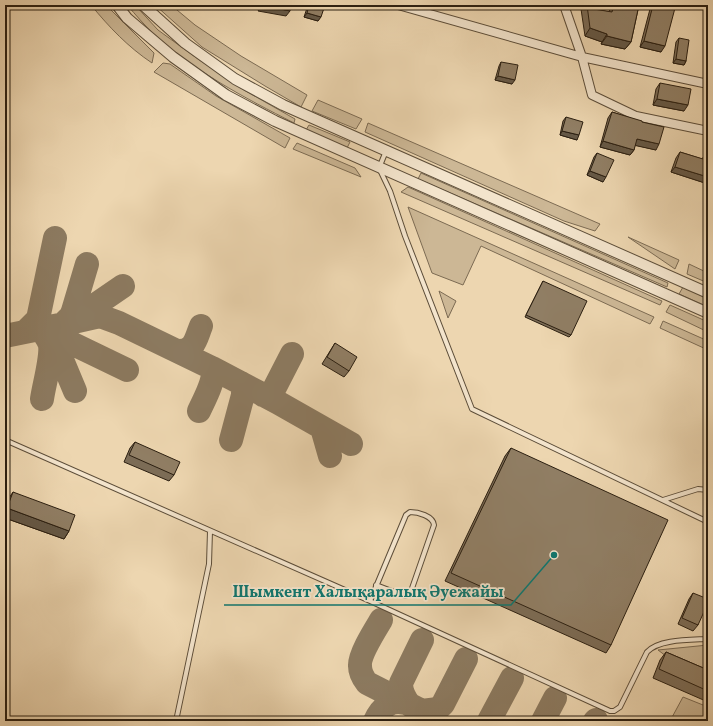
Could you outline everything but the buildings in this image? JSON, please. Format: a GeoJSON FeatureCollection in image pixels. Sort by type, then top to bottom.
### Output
{"type":"FeatureCollection","features":[{"type":"Feature","properties":{"kind":"street"},"geometry":{"type":"LineString","coordinates":[[117,5],[127,18],[173,57],[226,95],[275,121],[708,313]]}},
{"type":"Feature","properties":{"kind":"street"},"geometry":{"type":"LineString","coordinates":[[144,5],[185,43],[235,79],[283,105],[708,293]]}},
{"type":"Feature","properties":{"kind":"street"},"geometry":{"type":"LineString","coordinates":[[398,5],[582,57],[708,84]]}},
{"type":"Feature","properties":{"kind":"street"},"geometry":{"type":"LineString","coordinates":[[564,5],[582,57],[592,95],[636,116],[708,131]]}},
{"type":"Feature","properties":{"kind":"lane"},"geometry":{"type":"LineString","coordinates":[[386,150],[380,168],[472,409],[706,521],[708,520]]}},
{"type":"Feature","properties":{"kind":"lane"},"geometry":{"type":"LineString","coordinates":[[5,440],[370,601],[597,706],[614,711],[620,707],[647,652],[652,647],[658,644],[708,639]]}},
{"type":"Feature","properties":{"kind":"lane"},"geometry":{"type":"LineString","coordinates":[[663,500],[698,489],[708,490]]}},
{"type":"Feature","properties":{"kind":"lane"},"geometry":{"type":"LineString","coordinates":[[370,601],[376,585],[406,515],[410,512],[415,512],[430,518],[434,525],[410,594],[405,596],[376,585]]}},
{"type":"Feature","properties":{"kind":"lane"},"geometry":{"type":"LineString","coordinates":[[176,721],[209,564],[210,531]]}},
{"type":"Feature","properties":{"kind":"shaded area"},"geometry":{"type":"Polygon","coordinates":[[[91,5],[106,5],[154,53],[152,63],[119,36],[91,5]]]}},
{"type":"Feature","properties":{"kind":"shaded area"},"geometry":{"type":"Polygon","coordinates":[[[127,5],[135,5],[158,30],[244,90],[295,119],[294,123],[239,94],[186,60],[150,31],[127,5]]]}},
{"type":"Feature","properties":{"kind":"shaded area"},"geometry":{"type":"Polygon","coordinates":[[[155,5],[171,5],[195,25],[241,56],[307,95],[301,107],[202,47],[155,5]]]}},
{"type":"Feature","properties":{"kind":"shaded area"},"geometry":{"type":"Polygon","coordinates":[[[163,63],[170,64],[216,96],[290,138],[285,148],[154,72],[163,63]]]}},
{"type":"Feature","properties":{"kind":"shaded area"},"geometry":{"type":"Polygon","coordinates":[[[318,100],[362,119],[356,129],[312,111],[318,100]]]}},
{"type":"Feature","properties":{"kind":"shaded area"},"geometry":{"type":"Polygon","coordinates":[[[368,123],[600,224],[595,231],[564,221],[365,132],[368,123]]]}},
{"type":"Feature","properties":{"kind":"shaded area"},"geometry":{"type":"Polygon","coordinates":[[[309,125],[350,142],[347,148],[306,130],[309,125]]]}},
{"type":"Feature","properties":{"kind":"shaded area"},"geometry":{"type":"Polygon","coordinates":[[[297,143],[355,168],[361,177],[293,149],[297,143]]]}},
{"type":"Feature","properties":{"kind":"shaded area"},"geometry":{"type":"Polygon","coordinates":[[[421,173],[668,283],[667,287],[418,179],[421,173]]]}},
{"type":"Feature","properties":{"kind":"shaded area"},"geometry":{"type":"Polygon","coordinates":[[[408,187],[662,301],[660,305],[401,192],[408,187]]]}},
{"type":"Feature","properties":{"kind":"shaded area"},"geometry":{"type":"Polygon","coordinates":[[[408,207],[654,317],[650,324],[481,246],[463,285],[432,273],[408,207]]]}},
{"type":"Feature","properties":{"kind":"shaded area"},"geometry":{"type":"Polygon","coordinates":[[[628,237],[679,260],[675,269],[628,237]]]}},
{"type":"Feature","properties":{"kind":"shaded area"},"geometry":{"type":"Polygon","coordinates":[[[689,264],[708,273],[708,283],[687,274],[689,264]]]}},
{"type":"Feature","properties":{"kind":"shaded area"},"geometry":{"type":"Polygon","coordinates":[[[683,287],[708,299],[708,307],[679,294],[683,287]]]}},
{"type":"Feature","properties":{"kind":"shaded area"},"geometry":{"type":"Polygon","coordinates":[[[439,291],[456,301],[448,318],[439,291]]]}},
{"type":"Feature","properties":{"kind":"shaded area"},"geometry":{"type":"Polygon","coordinates":[[[670,305],[708,322],[708,332],[666,312],[670,305]]]}},
{"type":"Feature","properties":{"kind":"shaded area"},"geometry":{"type":"Polygon","coordinates":[[[663,321],[708,341],[708,350],[660,328],[663,321]]]}},
{"type":"Feature","properties":{"kind":"shaded area"},"geometry":{"type":"Polygon","coordinates":[[[708,645],[708,675],[666,656],[658,650],[708,645]]]}},
{"type":"Feature","properties":{"kind":"shaded area"},"geometry":{"type":"Polygon","coordinates":[[[683,697],[708,707],[708,721],[670,721],[683,697]]]}},
{"type":"Feature","properties":{"kind":"taxiway"},"geometry":{"type":"LineString","coordinates":[[26,331],[38,319],[55,238]]}},
{"type":"Feature","properties":{"kind":"taxiway"},"geometry":{"type":"LineString","coordinates":[[63,324],[71,316],[87,264]]}},
{"type":"Feature","properties":{"kind":"taxiway"},"geometry":{"type":"LineString","coordinates":[[5,336],[69,323],[123,286]]}},
{"type":"Feature","properties":{"kind":"taxiway"},"geometry":{"type":"LineString","coordinates":[[69,323],[100,316],[119,323],[212,368],[277,402],[351,444]]}},
{"type":"Feature","properties":{"kind":"taxiway"},"geometry":{"type":"LineString","coordinates":[[179,351],[188,349],[192,346],[201,326]]}},
{"type":"Feature","properties":{"kind":"taxiway"},"geometry":{"type":"LineString","coordinates":[[42,399],[49,364],[50,345],[40,328],[127,370]]}},
{"type":"Feature","properties":{"kind":"taxiway"},"geometry":{"type":"LineString","coordinates":[[52,336],[75,391]]}},
{"type":"Feature","properties":{"kind":"taxiway"},"geometry":{"type":"LineString","coordinates":[[263,395],[268,395],[273,391],[292,354]]}},
{"type":"Feature","properties":{"kind":"taxiway"},"geometry":{"type":"LineString","coordinates":[[199,411],[211,384],[213,373],[212,368]]}},
{"type":"Feature","properties":{"kind":"taxiway"},"geometry":{"type":"LineString","coordinates":[[231,440],[243,395],[241,383]]}},
{"type":"Feature","properties":{"kind":"taxiway"},"geometry":{"type":"LineString","coordinates":[[322,428],[330,456]]}},
{"type":"Feature","properties":{"kind":"taxiway"},"geometry":{"type":"LineString","coordinates":[[381,620],[360,661],[362,675],[367,683],[422,711],[438,709],[443,704],[466,659]]}},
{"type":"Feature","properties":{"kind":"taxiway"},"geometry":{"type":"LineString","coordinates":[[410,705],[403,695],[401,683],[422,640]]}},
{"type":"Feature","properties":{"kind":"taxiway"},"geometry":{"type":"LineString","coordinates":[[489,721],[512,678]]}},
{"type":"Feature","properties":{"kind":"taxiway"},"geometry":{"type":"LineString","coordinates":[[543,721],[555,698]]}},
{"type":"Feature","properties":{"kind":"taxiway"},"geometry":{"type":"LineString","coordinates":[[375,721],[380,712],[390,704],[395,702],[405,703]]}},
{"type":"Feature","properties":{"kind":"place","name":"Шымкент Халықаралық Әуежайы"},"geometry":{"type":"Point","coordinates":[554,555]}}]}
